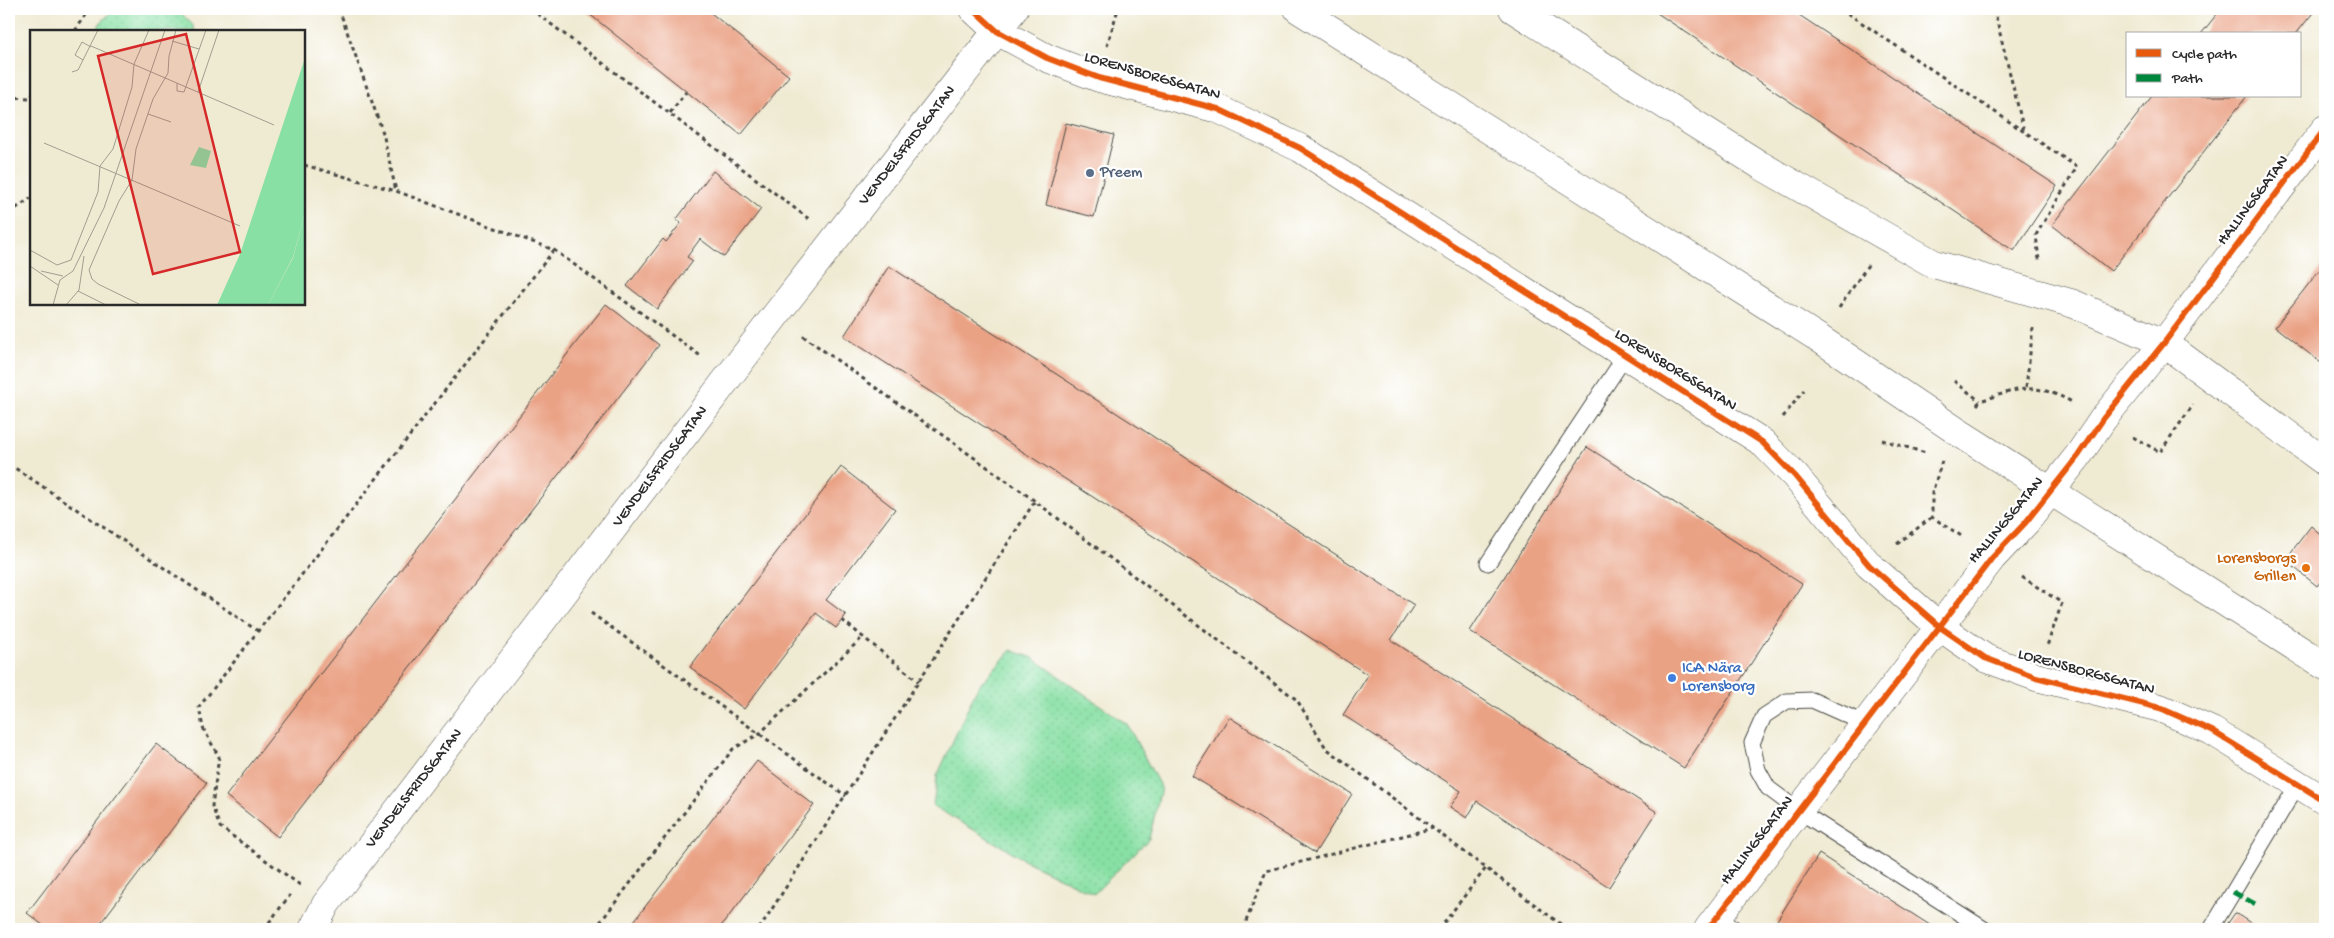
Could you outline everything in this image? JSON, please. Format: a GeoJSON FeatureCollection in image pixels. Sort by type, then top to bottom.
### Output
{"type":"FeatureCollection","features":[{"type":"Feature","properties":{"kind":"street","name":"LORENSBORGSGATAN"},"geometry":{"type":"LineString","coordinates":[[973,9],[998,31],[1056,61],[1099,78],[1218,109],[1300,148],[1762,442],[1795,476],[1869,566],[1940,627],[1985,658],[2036,677],[2160,708],[2212,731],[2325,801]]}},
{"type":"Feature","properties":{"kind":"street","name":"VENDELSFRIDSGATAN"},"geometry":{"type":"LineString","coordinates":[[313,929],[326,904],[565,594],[775,316],[1014,9]]}},
{"type":"Feature","properties":{"kind":"street"},"geometry":{"type":"LineString","coordinates":[[1298,9],[1820,339],[2050,490],[2325,666]]}},
{"type":"Feature","properties":{"kind":"street"},"geometry":{"type":"LineString","coordinates":[[1513,9],[1760,166],[1934,264],[2074,304],[2164,343],[2325,462]]}},
{"type":"Feature","properties":{"kind":"street","name":"HALLINGSGATAN"},"geometry":{"type":"LineString","coordinates":[[1720,925],[1799,811],[1992,558],[2026,522],[2325,129]]}},
{"type":"Feature","properties":{"kind":"lane"},"geometry":{"type":"LineString","coordinates":[[1488,563],[1626,356]]}},
{"type":"Feature","properties":{"kind":"lane"},"geometry":{"type":"LineString","coordinates":[[1866,724],[1812,700],[1787,701],[1764,716],[1752,743],[1758,770],[1768,788],[1799,811],[1984,929]]}},
{"type":"Feature","properties":{"kind":"lane"},"geometry":{"type":"LineString","coordinates":[[2211,929],[2298,784]]}},
{"type":"Feature","properties":{"kind":"path"},"geometry":{"type":"LineString","coordinates":[[76,30],[90,9]]}},
{"type":"Feature","properties":{"kind":"path"},"geometry":{"type":"LineString","coordinates":[[339,9],[383,133],[396,191]]}},
{"type":"Feature","properties":{"kind":"path"},"geometry":{"type":"LineString","coordinates":[[532,9],[836,239]]}},
{"type":"Feature","properties":{"kind":"path"},"geometry":{"type":"LineString","coordinates":[[539,14],[544,9]]}},
{"type":"Feature","properties":{"kind":"path"},"geometry":{"type":"LineString","coordinates":[[1104,56],[1118,9]]}},
{"type":"Feature","properties":{"kind":"path"},"geometry":{"type":"LineString","coordinates":[[1842,9],[2077,167],[2036,235],[2040,265],[2035,293],[2026,387]]}},
{"type":"Feature","properties":{"kind":"path"},"geometry":{"type":"LineString","coordinates":[[1994,9],[2024,132]]}},
{"type":"Feature","properties":{"kind":"path"},"geometry":{"type":"LineString","coordinates":[[670,113],[686,92]]}},
{"type":"Feature","properties":{"kind":"path"},"geometry":{"type":"LineString","coordinates":[[9,97],[30,97]]}},
{"type":"Feature","properties":{"kind":"path"},"geometry":{"type":"LineString","coordinates":[[305,165],[396,191],[554,250],[729,377]]}},
{"type":"Feature","properties":{"kind":"path"},"geometry":{"type":"LineString","coordinates":[[9,213],[30,199]]}},
{"type":"Feature","properties":{"kind":"path"},"geometry":{"type":"LineString","coordinates":[[1839,308],[1887,238]]}},
{"type":"Feature","properties":{"kind":"path"},"geometry":{"type":"LineString","coordinates":[[326,904],[220,827],[212,806],[219,757],[204,728],[199,707],[554,250]]}},
{"type":"Feature","properties":{"kind":"path"},"geometry":{"type":"LineString","coordinates":[[775,316],[1036,501],[1297,700],[1326,748],[1568,929]]}},
{"type":"Feature","properties":{"kind":"path"},"geometry":{"type":"LineString","coordinates":[[1954,381],[1980,401]]}},
{"type":"Feature","properties":{"kind":"path"},"geometry":{"type":"LineString","coordinates":[[1882,440],[1943,458]]}},
{"type":"Feature","properties":{"kind":"path"},"geometry":{"type":"LineString","coordinates":[[9,464],[258,631]]}},
{"type":"Feature","properties":{"kind":"path"},"geometry":{"type":"LineString","coordinates":[[759,929],[1036,501]]}},
{"type":"Feature","properties":{"kind":"path"},"geometry":{"type":"LineString","coordinates":[[1893,547],[1932,517]]}},
{"type":"Feature","properties":{"kind":"path"},"geometry":{"type":"LineString","coordinates":[[2017,574],[2062,603],[2047,647]]}},
{"type":"Feature","properties":{"kind":"path"},"geometry":{"type":"LineString","coordinates":[[565,594],[846,796]]}},
{"type":"Feature","properties":{"kind":"path"},"geometry":{"type":"LineString","coordinates":[[842,620],[919,682]]}},
{"type":"Feature","properties":{"kind":"path"},"geometry":{"type":"LineString","coordinates":[[595,929],[733,749],[759,734],[863,637]]}},
{"type":"Feature","properties":{"kind":"path"},"geometry":{"type":"LineString","coordinates":[[1243,929],[1266,871],[1433,828]]}},
{"type":"Feature","properties":{"kind":"path"},"geometry":{"type":"LineString","coordinates":[[1439,929],[1486,868]]}},
{"type":"Feature","properties":{"kind":"path"},"geometry":{"type":"LineString","coordinates":[[264,929],[290,895]]}},
{"type":"Feature","properties":{"kind":"green space"},"geometry":{"type":"Polygon","coordinates":[[[115,9],[177,9],[192,24],[195,30],[97,30],[100,23],[115,9]]]}},
{"type":"Feature","properties":{"kind":"green space"},"geometry":{"type":"Polygon","coordinates":[[[1011,650],[1033,658],[1127,724],[1161,788],[1149,839],[1094,894],[1030,863],[933,806],[937,776],[977,688],[1011,650]]]}},
{"type":"Feature","properties":{"kind":"building"},"geometry":{"type":"Polygon","coordinates":[[[583,9],[706,9],[789,76],[741,135],[583,9]]]}},
{"type":"Feature","properties":{"kind":"building"},"geometry":{"type":"Polygon","coordinates":[[[1651,9],[1790,9],[2057,186],[2014,251],[1651,9]]]}},
{"type":"Feature","properties":{"kind":"building"},"geometry":{"type":"Polygon","coordinates":[[[2221,9],[2316,9],[2298,32],[2203,32],[2221,9]]]}},
{"type":"Feature","properties":{"kind":"building"},"geometry":{"type":"Polygon","coordinates":[[[2150,98],[2245,98],[2111,271],[2052,225],[2150,98]]]}},
{"type":"Feature","properties":{"kind":"building"},"geometry":{"type":"Polygon","coordinates":[[[1066,123],[1114,135],[1094,217],[1046,205],[1066,123]]]}},
{"type":"Feature","properties":{"kind":"building"},"geometry":{"type":"Polygon","coordinates":[[[713,171],[761,209],[724,257],[700,239],[687,257],[693,261],[657,309],[627,286],[663,239],[666,242],[681,223],[676,220],[713,171]]]}},
{"type":"Feature","properties":{"kind":"building"},"geometry":{"type":"Polygon","coordinates":[[[2325,263],[2325,366],[2275,327],[2325,263]]]}},
{"type":"Feature","properties":{"kind":"building"},"geometry":{"type":"Polygon","coordinates":[[[889,266],[1414,605],[1391,640],[1657,812],[1609,887],[1477,801],[1467,818],[1450,807],[1461,791],[1343,715],[1368,675],[844,336],[889,266]]]}},
{"type":"Feature","properties":{"kind":"building"},"geometry":{"type":"Polygon","coordinates":[[[606,304],[659,345],[278,837],[226,796],[606,304]]]}},
{"type":"Feature","properties":{"kind":"building"},"geometry":{"type":"Polygon","coordinates":[[[1587,447],[1802,584],[1684,768],[1470,631],[1587,447]]]}},
{"type":"Feature","properties":{"kind":"building"},"geometry":{"type":"Polygon","coordinates":[[[841,467],[895,509],[826,600],[846,615],[836,628],[816,613],[744,709],[690,667],[841,467]]]}},
{"type":"Feature","properties":{"kind":"building"},"geometry":{"type":"Polygon","coordinates":[[[2311,526],[2325,538],[2325,576],[2317,586],[2285,560],[2311,526]]]}},
{"type":"Feature","properties":{"kind":"building"},"geometry":{"type":"Polygon","coordinates":[[[1229,717],[1352,794],[1315,853],[1192,776],[1229,717]]]}},
{"type":"Feature","properties":{"kind":"building"},"geometry":{"type":"Polygon","coordinates":[[[156,744],[207,783],[96,929],[48,929],[27,913],[156,744]]]}},
{"type":"Feature","properties":{"kind":"building"},"geometry":{"type":"Polygon","coordinates":[[[757,761],[814,805],[719,929],[628,929],[757,761]]]}},
{"type":"Feature","properties":{"kind":"building"},"geometry":{"type":"Polygon","coordinates":[[[1819,854],[1936,929],[1786,929],[1776,922],[1819,854]]]}},
{"type":"Feature","properties":{"kind":"building"},"geometry":{"type":"Polygon","coordinates":[[[2235,913],[2260,929],[2224,929],[2235,913]]]}},
{"type":"Feature","properties":{"kind":"marked path"},"geometry":{"type":"LineString","coordinates":[[2233,892],[2257,905]]}},
{"type":"Feature","properties":{"kind":"cycle path"},"geometry":{"type":"LineString","coordinates":[[973,9],[997,31],[1047,58],[1099,78],[1218,109],[1300,148],[1762,442],[1795,476],[1869,565],[1940,627],[1985,658],[2036,677],[2160,708],[2212,731],[2325,801]]}},
{"type":"Feature","properties":{"kind":"cycle path"},"geometry":{"type":"LineString","coordinates":[[1708,929],[1992,558],[2026,522],[2078,456],[2103,419],[2164,343],[2325,129]]}},
{"type":"Feature","properties":{"kind":"place","name":"Preem"},"geometry":{"type":"Point","coordinates":[1090,173]}},
{"type":"Feature","properties":{"kind":"place","name":"Lorensborgs Grillen"},"geometry":{"type":"Point","coordinates":[2306,568]}},
{"type":"Feature","properties":{"kind":"place","name":"ICA Nära Lorensborg"},"geometry":{"type":"Point","coordinates":[1672,678]}}]}
